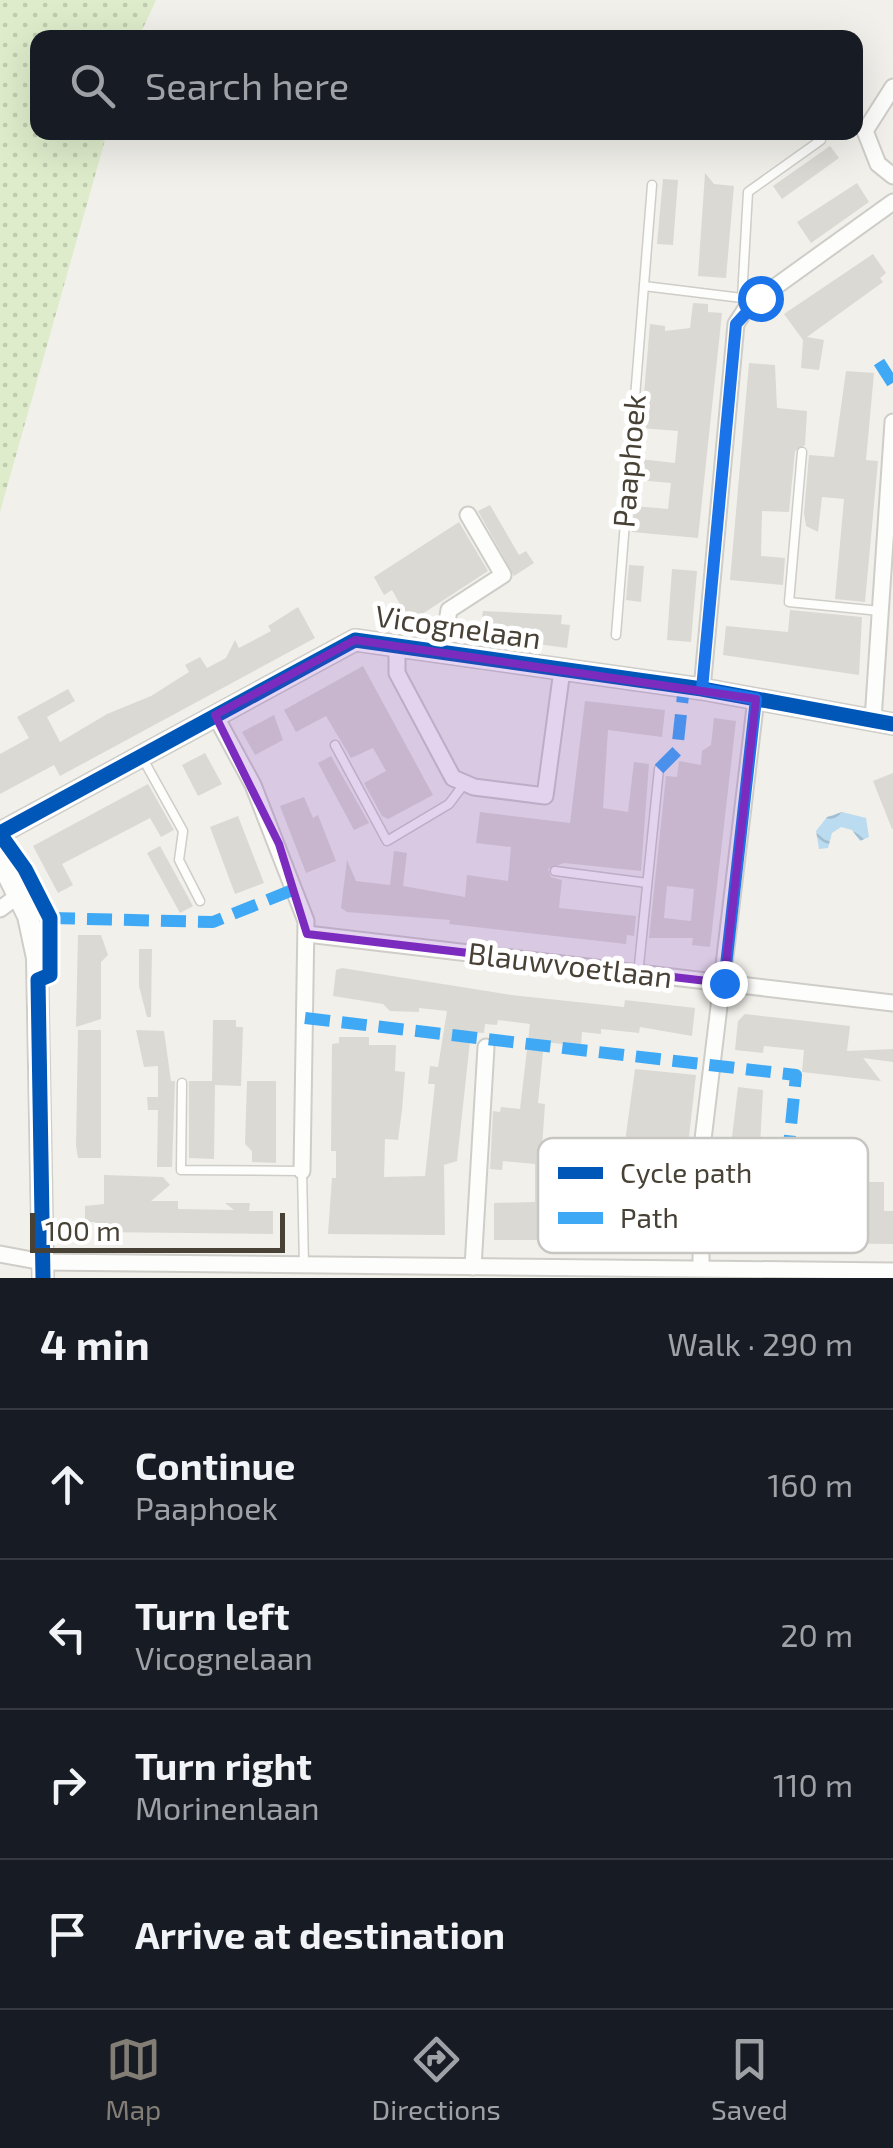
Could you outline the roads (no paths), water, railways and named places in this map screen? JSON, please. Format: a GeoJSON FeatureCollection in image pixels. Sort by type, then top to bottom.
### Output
{"type":"FeatureCollection","features":[{"type":"Feature","properties":{"kind":"street"},"geometry":{"type":"LineString","coordinates":[[893,86],[865,131],[878,164],[893,176]]}},
{"type":"Feature","properties":{"kind":"street"},"geometry":{"type":"LineString","coordinates":[[702,689],[736,324],[745,302],[893,202]]}},
{"type":"Feature","properties":{"kind":"street"},"geometry":{"type":"LineString","coordinates":[[883,722],[880,612],[893,422]]}},
{"type":"Feature","properties":{"kind":"street","name":"Vicognelaan"},"geometry":{"type":"LineString","coordinates":[[442,652],[449,610],[503,575],[468,515]]}},
{"type":"Feature","properties":{"kind":"street","name":"Vicognelaan"},"geometry":{"type":"LineString","coordinates":[[0,833],[355,640],[702,689],[883,722]]}},
{"type":"Feature","properties":{"kind":"street"},"geometry":{"type":"LineString","coordinates":[[398,646],[397,672],[453,778],[464,784],[546,796],[562,670]]}},
{"type":"Feature","properties":{"kind":"street"},"geometry":{"type":"LineString","coordinates":[[703,1138],[756,699]]}},
{"type":"Feature","properties":{"kind":"street"},"geometry":{"type":"LineString","coordinates":[[215,716],[279,844],[307,934],[302,1171]]}},
{"type":"Feature","properties":{"kind":"street"},"geometry":{"type":"LineString","coordinates":[[0,860],[19,894],[37,958],[43,1270]]}},
{"type":"Feature","properties":{"kind":"street"},"geometry":{"type":"LineString","coordinates":[[0,909],[19,894]]}},
{"type":"Feature","properties":{"kind":"street","name":"Blauwvoetlaan"},"geometry":{"type":"LineString","coordinates":[[307,934],[893,1004]]}},
{"type":"Feature","properties":{"kind":"street"},"geometry":{"type":"LineString","coordinates":[[473,1267],[473,1204],[486,1048]]}},
{"type":"Feature","properties":{"kind":"street"},"geometry":{"type":"LineString","coordinates":[[701,1253],[701,1268]]}},
{"type":"Feature","properties":{"kind":"street"},"geometry":{"type":"LineString","coordinates":[[0,1254],[43,1270],[304,1265],[893,1271]]}},
{"type":"Feature","properties":{"kind":"lane"},"geometry":{"type":"LineString","coordinates":[[644,286],[745,302],[748,192],[821,140]]}},
{"type":"Feature","properties":{"kind":"lane","name":"Paaphoek"},"geometry":{"type":"LineString","coordinates":[[616,636],[652,185]]}},
{"type":"Feature","properties":{"kind":"lane"},"geometry":{"type":"LineString","coordinates":[[802,452],[788,602],[880,612]]}},
{"type":"Feature","properties":{"kind":"lane"},"geometry":{"type":"LineString","coordinates":[[335,746],[387,840],[449,804],[464,784]]}},
{"type":"Feature","properties":{"kind":"lane"},"geometry":{"type":"LineString","coordinates":[[141,756],[183,832],[179,860],[200,901]]}},
{"type":"Feature","properties":{"kind":"lane"},"geometry":{"type":"LineString","coordinates":[[638,975],[659,769]]}},
{"type":"Feature","properties":{"kind":"lane"},"geometry":{"type":"LineString","coordinates":[[555,871],[647,882]]}},
{"type":"Feature","properties":{"kind":"lane"},"geometry":{"type":"LineString","coordinates":[[182,1083],[181,1170],[302,1171],[304,1265]]}},
{"type":"Feature","properties":{"kind":"water"},"geometry":{"type":"Polygon","coordinates":[[[842,812],[866,818],[869,837],[860,841],[852,830],[841,827],[832,833],[828,848],[819,849],[816,831],[827,817],[842,812]]]}}]}
